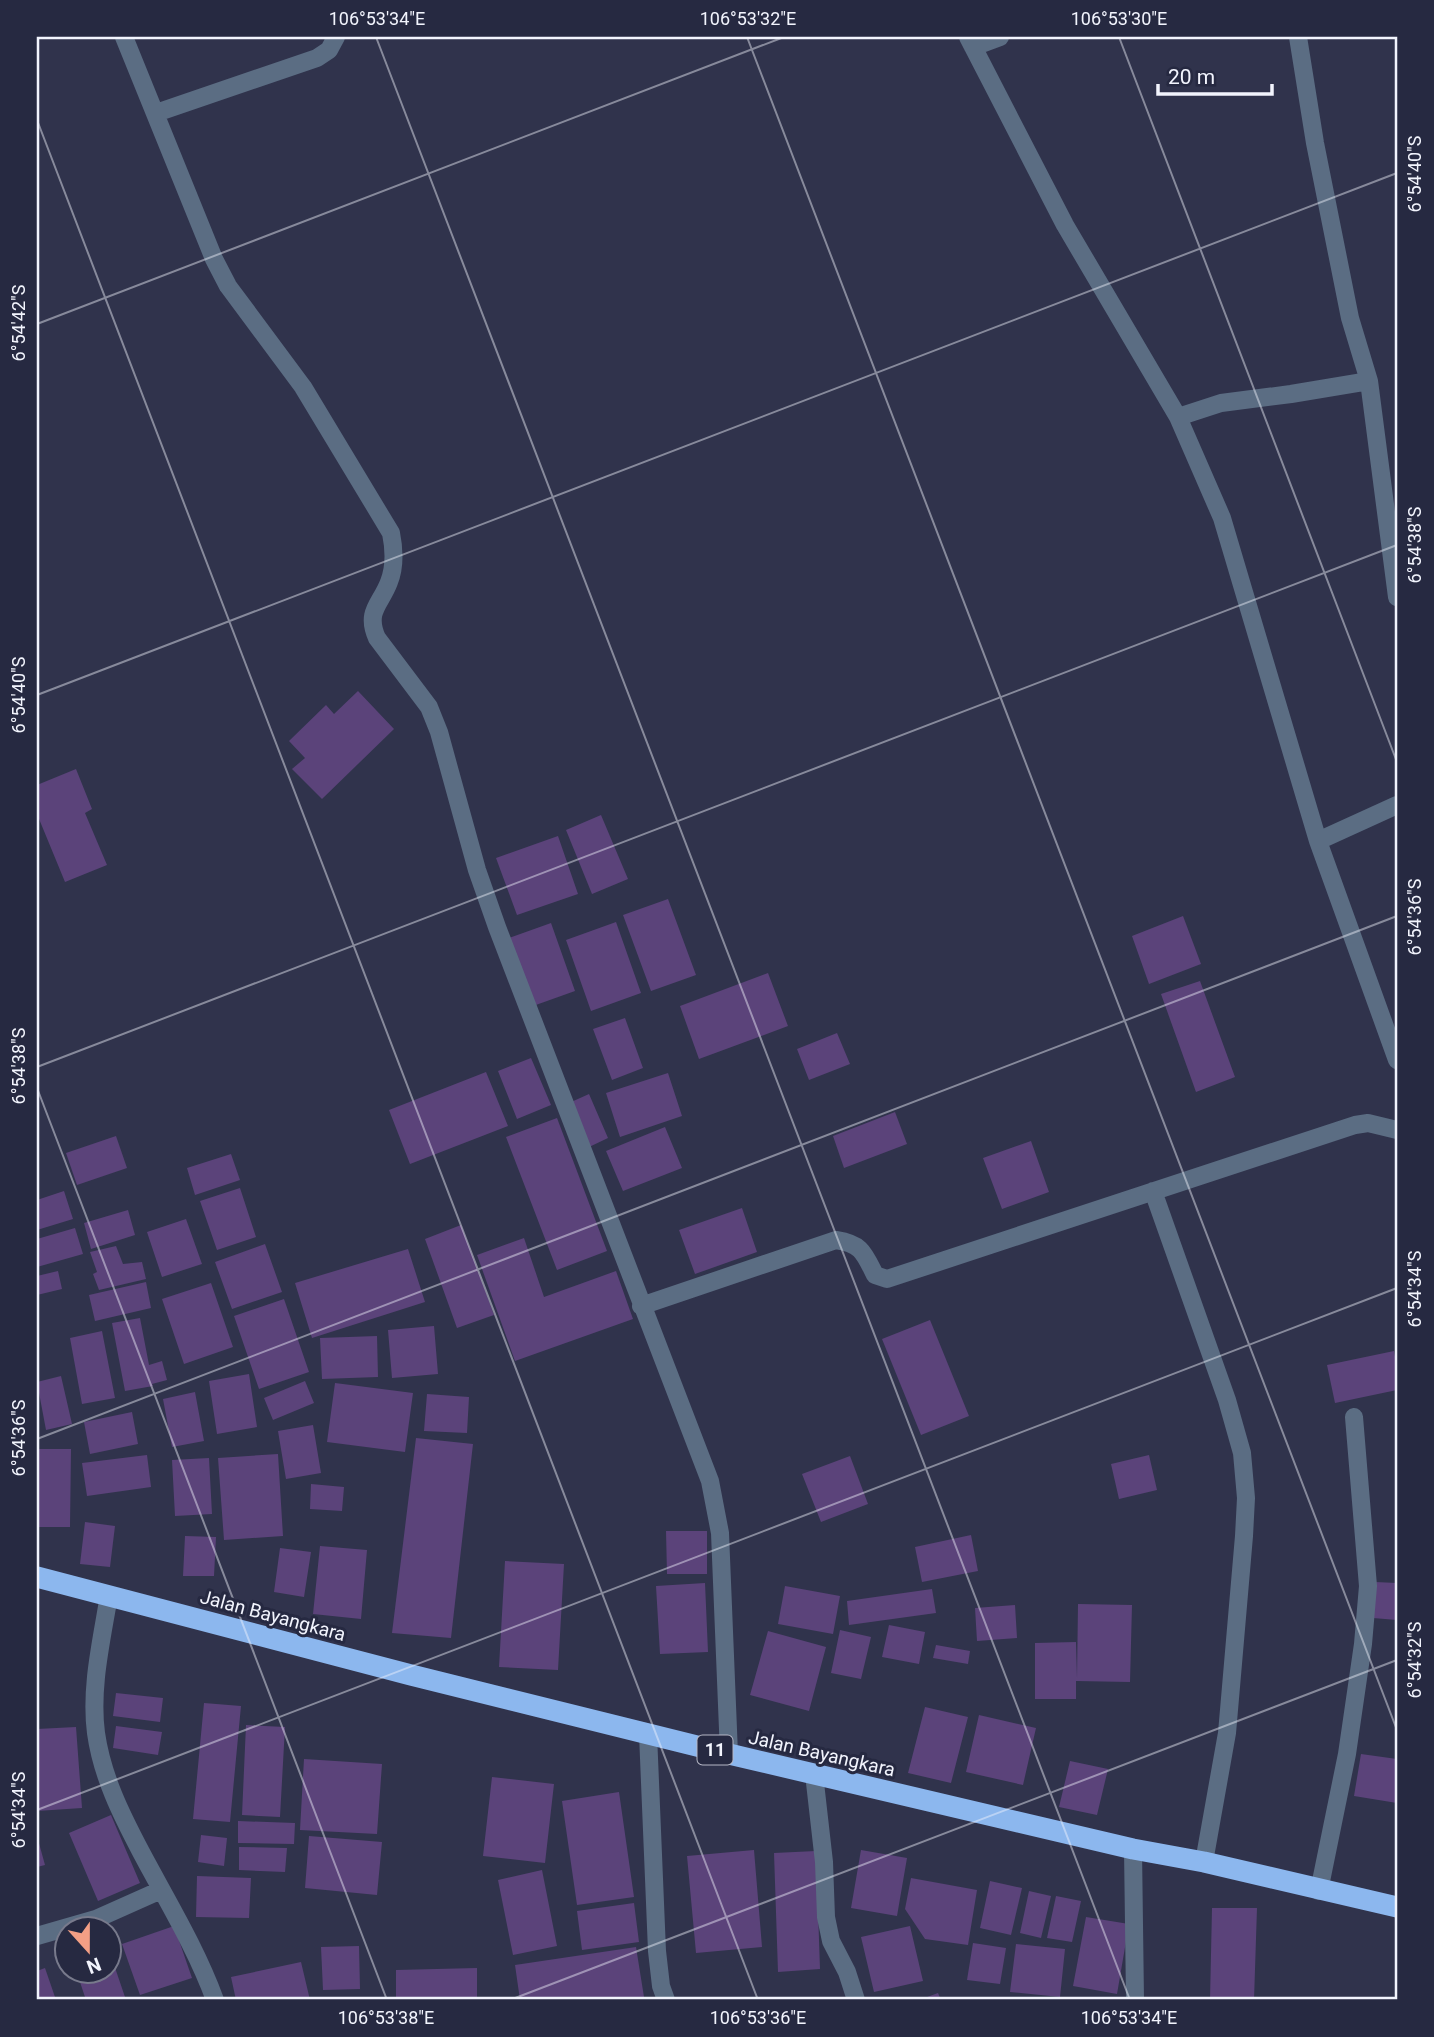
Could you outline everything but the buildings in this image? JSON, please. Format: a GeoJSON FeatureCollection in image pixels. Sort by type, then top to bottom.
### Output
{"type":"FeatureCollection","features":[{"type":"Feature","properties":{"kind":"highway","name":"Jalan Bayangkara"},"geometry":{"type":"LineString","coordinates":[[37,1577],[411,1675],[729,1754],[1133,1849],[1204,1862],[1397,1907]]}},
{"type":"Feature","properties":{"kind":"street"},"geometry":{"type":"LineString","coordinates":[[124,37],[214,259],[228,286],[303,387],[391,533],[394,548],[390,581],[374,610],[372,628],[429,707],[439,732],[477,870],[493,915],[710,1481],[720,1533],[729,1754]]}},
{"type":"Feature","properties":{"kind":"street"},"geometry":{"type":"LineString","coordinates":[[156,113],[317,58],[329,50],[336,37]]}},
{"type":"Feature","properties":{"kind":"street"},"geometry":{"type":"LineString","coordinates":[[1000,37],[971,42],[1065,225],[1178,416],[1222,518],[1318,841],[1397,1060]]}},
{"type":"Feature","properties":{"kind":"street"},"geometry":{"type":"LineString","coordinates":[[1297,37],[1347,304],[1369,381],[1397,597]]}},
{"type":"Feature","properties":{"kind":"street"},"geometry":{"type":"LineString","coordinates":[[1178,416],[1221,403],[1369,381]]}},
{"type":"Feature","properties":{"kind":"street"},"geometry":{"type":"LineString","coordinates":[[1318,841],[1397,805]]}},
{"type":"Feature","properties":{"kind":"street"},"geometry":{"type":"LineString","coordinates":[[641,1306],[836,1240],[856,1245],[862,1250],[874,1275],[887,1279],[1355,1125],[1368,1123],[1397,1130]]}},
{"type":"Feature","properties":{"kind":"street"},"geometry":{"type":"LineString","coordinates":[[1153,1191],[1227,1400],[1242,1453],[1244,1475],[1244,1536],[1227,1734],[1204,1862]]}},
{"type":"Feature","properties":{"kind":"street"},"geometry":{"type":"LineString","coordinates":[[1320,1891],[1347,1754],[1363,1644],[1368,1586],[1354,1417]]}},
{"type":"Feature","properties":{"kind":"street"},"geometry":{"type":"LineString","coordinates":[[109,1595],[95,1683],[96,1730],[102,1765],[119,1809],[203,1969],[215,2000]]}},
{"type":"Feature","properties":{"kind":"street"},"geometry":{"type":"LineString","coordinates":[[648,1734],[657,1951],[661,1986],[666,2000]]}},
{"type":"Feature","properties":{"kind":"street"},"geometry":{"type":"LineString","coordinates":[[814,1774],[824,1862],[826,1917],[831,1941],[847,1972],[856,2000]]}},
{"type":"Feature","properties":{"kind":"street"},"geometry":{"type":"LineString","coordinates":[[1133,1849],[1135,2000]]}},
{"type":"Feature","properties":{"kind":"street"},"geometry":{"type":"LineString","coordinates":[[37,1936],[96,1919],[161,1890]]}}]}
